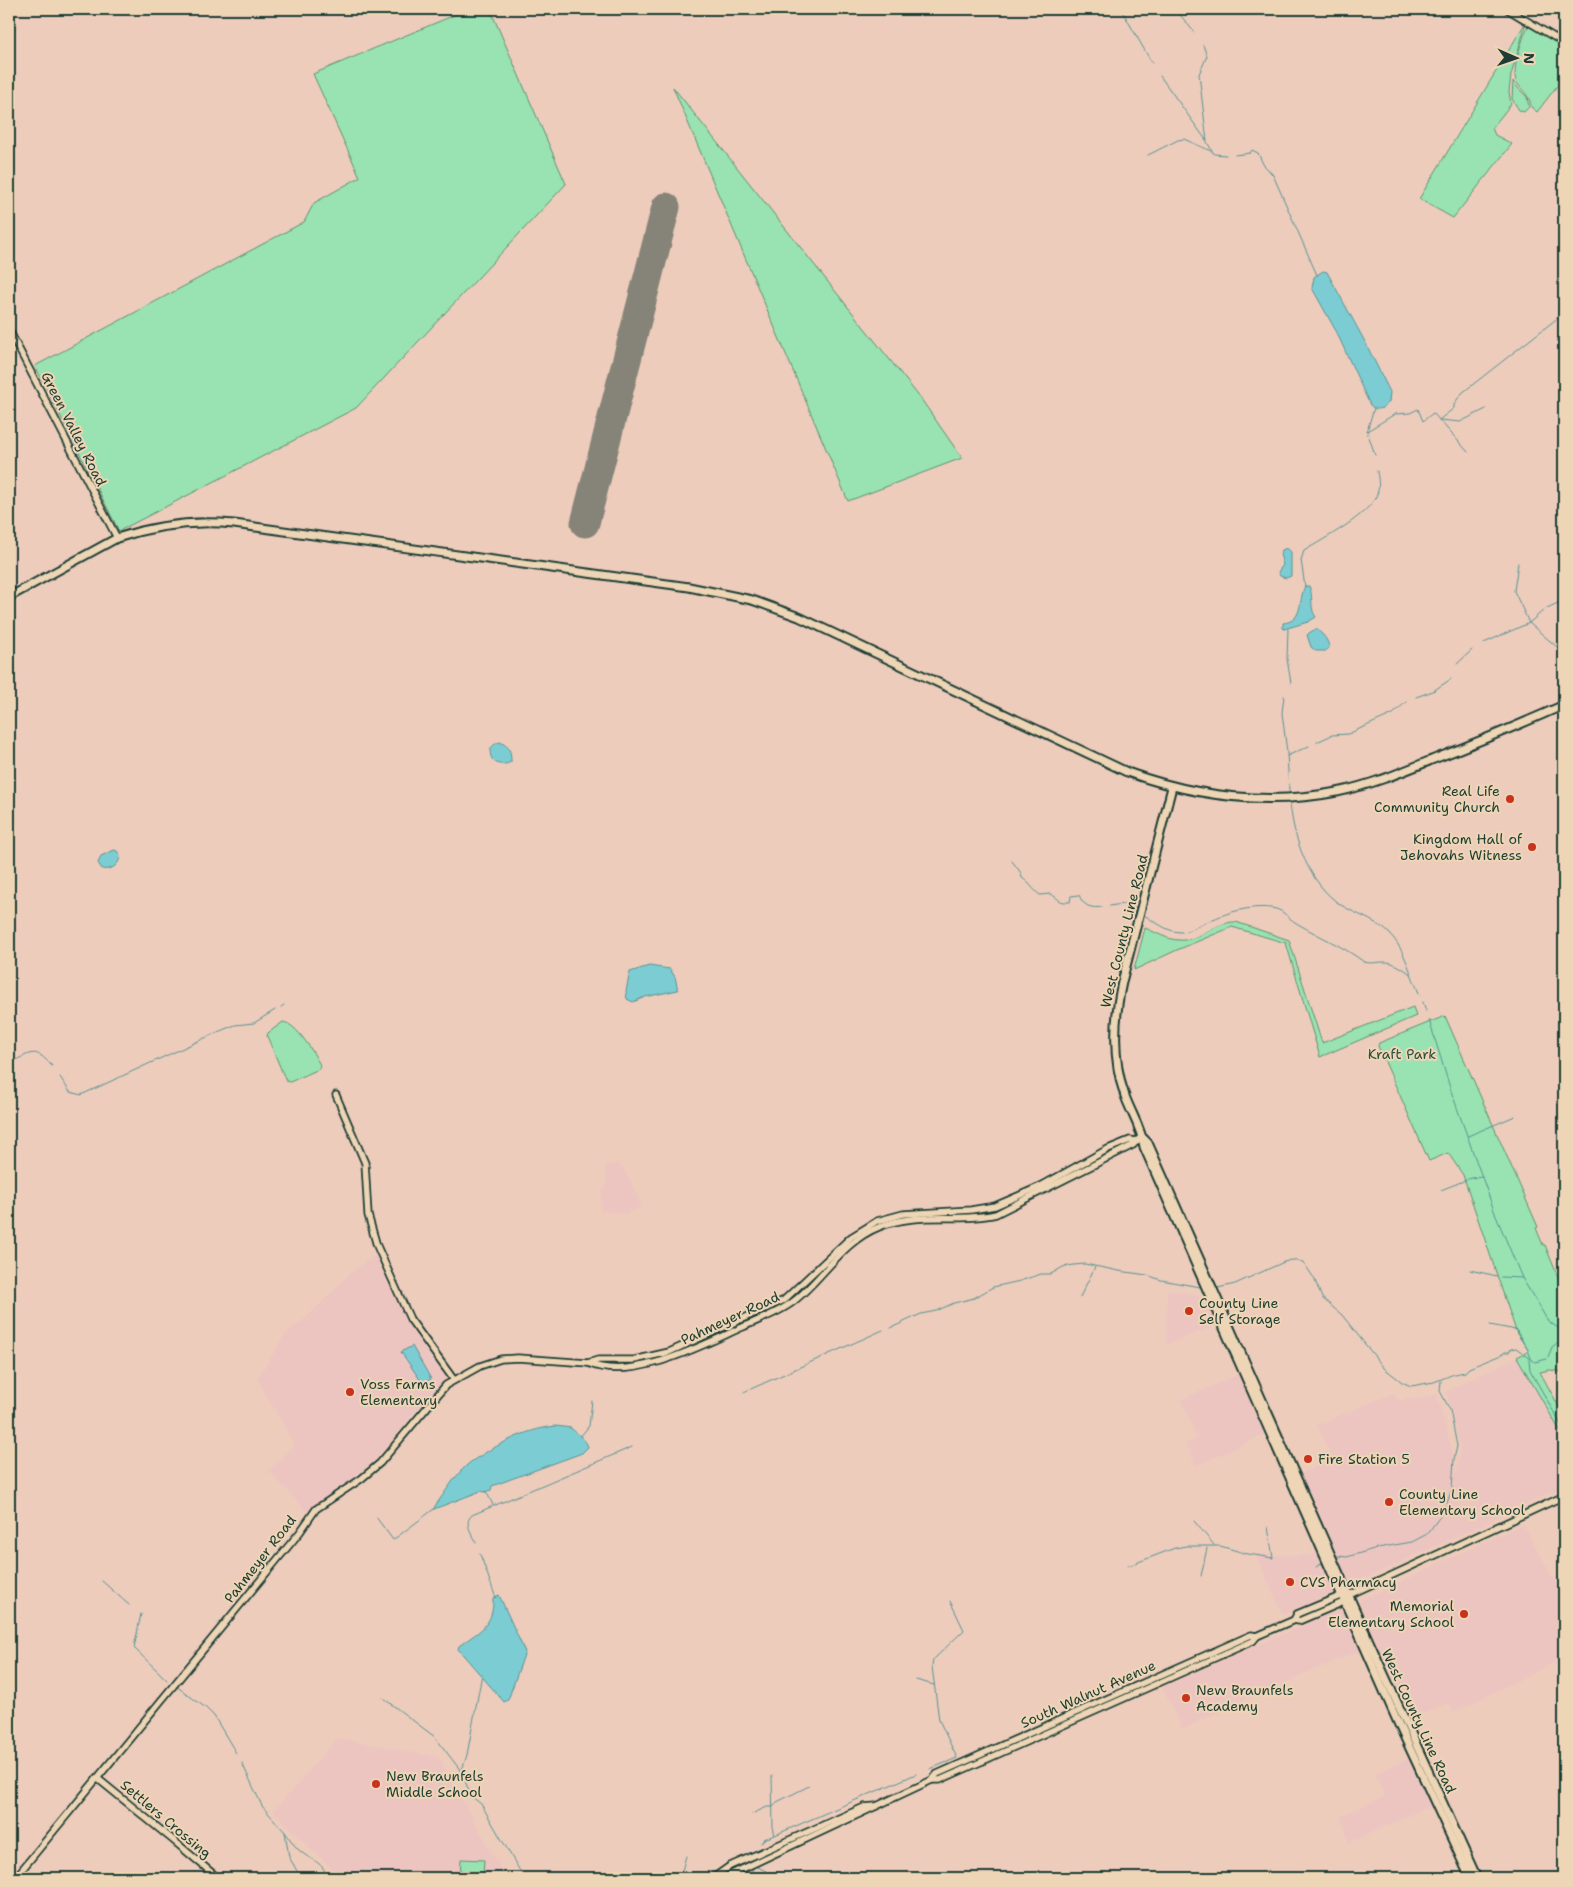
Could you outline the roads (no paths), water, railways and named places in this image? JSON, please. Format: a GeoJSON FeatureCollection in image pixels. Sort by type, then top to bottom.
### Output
{"type":"FeatureCollection","features":[{"type":"Feature","properties":{"kind":"main road"},"geometry":{"type":"LineString","coordinates":[[9,597],[117,538],[176,523],[200,522],[234,524],[689,587],[733,595],[799,617],[906,666],[1112,766],[1172,787],[1216,795],[1251,798],[1295,797],[1334,792],[1392,776],[1564,706]]}},
{"type":"Feature","properties":{"kind":"main road","name":"West County Line Road"},"geometry":{"type":"LineString","coordinates":[[1172,787],[1120,993],[1116,1018],[1115,1040],[1118,1066],[1125,1096],[1139,1139],[1215,1300],[1346,1597],[1403,1733],[1470,1878]]}},
{"type":"Feature","properties":{"kind":"main road","name":"West County Line Road"},"geometry":{"type":"LineString","coordinates":[[1346,1597],[1477,1878]]}},
{"type":"Feature","properties":{"kind":"street"},"geometry":{"type":"LineString","coordinates":[[1507,9],[1564,43]]}},
{"type":"Feature","properties":{"kind":"street","name":"Green Valley Road"},"geometry":{"type":"LineString","coordinates":[[9,330],[117,538]]}},
{"type":"Feature","properties":{"kind":"street"},"geometry":{"type":"LineString","coordinates":[[336,1096],[365,1163],[368,1215],[377,1246],[410,1319],[454,1380]]}},
{"type":"Feature","properties":{"kind":"street","name":"Pahmeyer Road"},"geometry":{"type":"LineString","coordinates":[[15,1878],[300,1532],[310,1515],[325,1502],[361,1479],[380,1463],[439,1392],[454,1380],[491,1362],[509,1358],[588,1363],[597,1367],[637,1366],[681,1354],[790,1304],[842,1252],[872,1230],[906,1220],[954,1217],[972,1218],[996,1214],[1133,1145],[1139,1139]]}},
{"type":"Feature","properties":{"kind":"street","name":"South Walnut Avenue"},"geometry":{"type":"LineString","coordinates":[[724,1878],[932,1780],[940,1780],[1253,1641],[1256,1636],[1294,1620],[1297,1614],[1346,1597],[1564,1496]]}},
{"type":"Feature","properties":{"kind":"street","name":"Settlers Crossing"},"geometry":{"type":"LineString","coordinates":[[97,1778],[218,1878]]}},
{"type":"Feature","properties":{"kind":"street","name":"South Walnut Avenue"},"geometry":{"type":"LineString","coordinates":[[713,1878],[730,1866],[864,1807],[878,1806]]}},
{"type":"Feature","properties":{"kind":"water"},"geometry":{"type":"Polygon","coordinates":[[[1323,271],[1327,272],[1390,392],[1389,402],[1382,408],[1378,409],[1370,405],[1336,331],[1312,288],[1314,277],[1323,271]]]}},
{"type":"Feature","properties":{"kind":"water"},"geometry":{"type":"Polygon","coordinates":[[[1287,548],[1291,552],[1291,576],[1286,578],[1280,576],[1278,572],[1283,565],[1280,554],[1282,550],[1287,548]]]}},
{"type":"Feature","properties":{"kind":"water"},"geometry":{"type":"Polygon","coordinates":[[[1305,586],[1309,586],[1316,617],[1308,622],[1284,629],[1283,623],[1290,621],[1297,614],[1305,586]]]}},
{"type":"Feature","properties":{"kind":"water"},"geometry":{"type":"Polygon","coordinates":[[[1316,629],[1328,643],[1329,648],[1325,651],[1316,651],[1311,647],[1307,635],[1316,629]]]}},
{"type":"Feature","properties":{"kind":"water"},"geometry":{"type":"Polygon","coordinates":[[[500,742],[506,745],[509,750],[511,762],[498,764],[491,757],[491,748],[494,744],[500,742]]]}},
{"type":"Feature","properties":{"kind":"water"},"geometry":{"type":"Polygon","coordinates":[[[114,850],[120,855],[117,864],[112,868],[102,869],[98,863],[101,856],[114,850]]]}},
{"type":"Feature","properties":{"kind":"water"},"geometry":{"type":"Polygon","coordinates":[[[649,966],[670,969],[675,977],[678,990],[645,997],[633,1002],[627,999],[626,991],[630,972],[649,966]]]}},
{"type":"Feature","properties":{"kind":"water"},"geometry":{"type":"Polygon","coordinates":[[[412,1346],[431,1379],[423,1384],[401,1352],[412,1346]]]}},
{"type":"Feature","properties":{"kind":"water"},"geometry":{"type":"Polygon","coordinates":[[[556,1426],[571,1428],[583,1439],[588,1447],[582,1453],[492,1486],[491,1490],[481,1491],[434,1509],[458,1475],[474,1460],[513,1438],[538,1429],[556,1426]]]}},
{"type":"Feature","properties":{"kind":"water"},"geometry":{"type":"Polygon","coordinates":[[[499,1595],[525,1652],[508,1700],[504,1702],[458,1649],[459,1646],[479,1632],[488,1622],[493,1607],[493,1598],[499,1595]]]}},
{"type":"Feature","properties":{"kind":"waterway"},"geometry":{"type":"LineString","coordinates":[[1121,9],[1152,63]]}},
{"type":"Feature","properties":{"kind":"waterway"},"geometry":{"type":"LineString","coordinates":[[1173,9],[1177,11],[1194,32]]}},
{"type":"Feature","properties":{"kind":"waterway"},"geometry":{"type":"LineString","coordinates":[[1203,45],[1207,56],[1199,74],[1207,142],[1214,154],[1226,155]]}},
{"type":"Feature","properties":{"kind":"waterway"},"geometry":{"type":"LineString","coordinates":[[1160,76],[1206,140]]}},
{"type":"Feature","properties":{"kind":"waterway"},"geometry":{"type":"LineString","coordinates":[[1148,155],[1178,140],[1184,139],[1211,151]]}},
{"type":"Feature","properties":{"kind":"waterway"},"geometry":{"type":"LineString","coordinates":[[1235,155],[1250,153],[1252,150],[1258,153],[1263,164],[1273,175],[1317,275]]}},
{"type":"Feature","properties":{"kind":"waterway"},"geometry":{"type":"LineString","coordinates":[[1439,420],[1454,408],[1454,404],[1462,393],[1564,313]]}},
{"type":"Feature","properties":{"kind":"waterway"},"geometry":{"type":"LineString","coordinates":[[1367,431],[1374,408]]}},
{"type":"Feature","properties":{"kind":"waterway"},"geometry":{"type":"LineString","coordinates":[[1375,455],[1367,431],[1395,414],[1410,413],[1418,409],[1423,421],[1433,413],[1468,452]]}},
{"type":"Feature","properties":{"kind":"waterway"},"geometry":{"type":"LineString","coordinates":[[1440,420],[1460,422],[1486,409]]}},
{"type":"Feature","properties":{"kind":"waterway"},"geometry":{"type":"LineString","coordinates":[[1305,587],[1301,560],[1304,551],[1345,526],[1373,502],[1378,491],[1377,471]]}},
{"type":"Feature","properties":{"kind":"waterway"},"geometry":{"type":"LineString","coordinates":[[1518,563],[1514,591],[1529,623],[1564,653]]}},
{"type":"Feature","properties":{"kind":"waterway"},"geometry":{"type":"LineString","coordinates":[[1484,643],[1529,623],[1545,609],[1564,600]]}},
{"type":"Feature","properties":{"kind":"waterway"},"geometry":{"type":"LineString","coordinates":[[1288,629],[1287,659],[1291,683]]}},
{"type":"Feature","properties":{"kind":"waterway"},"geometry":{"type":"LineString","coordinates":[[1457,664],[1472,650]]}},
{"type":"Feature","properties":{"kind":"waterway"},"geometry":{"type":"LineString","coordinates":[[1416,697],[1433,691],[1451,679]]}},
{"type":"Feature","properties":{"kind":"waterway"},"geometry":{"type":"LineString","coordinates":[[1284,696],[1282,713],[1289,791]]}},
{"type":"Feature","properties":{"kind":"waterway"},"geometry":{"type":"LineString","coordinates":[[1317,742],[1332,735],[1348,734],[1393,714],[1406,702]]}},
{"type":"Feature","properties":{"kind":"waterway"},"geometry":{"type":"LineString","coordinates":[[1287,756],[1309,746]]}},
{"type":"Feature","properties":{"kind":"waterway"},"geometry":{"type":"LineString","coordinates":[[1290,802],[1299,845],[1305,860],[1320,885],[1341,905],[1373,921],[1390,934],[1404,955],[1420,995]]}},
{"type":"Feature","properties":{"kind":"waterway"},"geometry":{"type":"LineString","coordinates":[[1012,861],[1021,873],[1022,878],[1040,895],[1050,894],[1066,902],[1070,902],[1071,896],[1079,895],[1088,906],[1094,908],[1102,907]]}},
{"type":"Feature","properties":{"kind":"waterway"},"geometry":{"type":"LineString","coordinates":[[1109,906],[1123,904],[1137,910]]}},
{"type":"Feature","properties":{"kind":"waterway"},"geometry":{"type":"LineString","coordinates":[[1142,914],[1165,928],[1180,932],[1241,910],[1250,908],[1276,909],[1364,962],[1392,963],[1411,974]]}},
{"type":"Feature","properties":{"kind":"waterway"},"geometry":{"type":"LineString","coordinates":[[1423,1002],[1426,1011]]}},
{"type":"Feature","properties":{"kind":"waterway"},"geometry":{"type":"LineString","coordinates":[[60,1077],[70,1092],[81,1095],[220,1031],[235,1025],[254,1023],[275,1010]]}},
{"type":"Feature","properties":{"kind":"waterway"},"geometry":{"type":"LineString","coordinates":[[1429,1020],[1451,1091],[1496,1216],[1522,1278],[1548,1321],[1564,1332]]}},
{"type":"Feature","properties":{"kind":"waterway"},"geometry":{"type":"LineString","coordinates":[[9,1063],[28,1054],[36,1053],[46,1059],[52,1066]]}},
{"type":"Feature","properties":{"kind":"waterway"},"geometry":{"type":"LineString","coordinates":[[1468,1136],[1515,1116]]}},
{"type":"Feature","properties":{"kind":"waterway"},"geometry":{"type":"LineString","coordinates":[[1468,1179],[1481,1176]]}},
{"type":"Feature","properties":{"kind":"waterway"},"geometry":{"type":"LineString","coordinates":[[1441,1190],[1466,1180]]}},
{"type":"Feature","properties":{"kind":"waterway"},"geometry":{"type":"LineString","coordinates":[[1218,1288],[1235,1284],[1284,1262],[1291,1260],[1303,1262],[1314,1278],[1322,1298],[1342,1315],[1384,1368],[1402,1382],[1411,1386],[1434,1382],[1465,1372],[1469,1368],[1516,1348],[1535,1362],[1547,1359]]}},
{"type":"Feature","properties":{"kind":"waterway"},"geometry":{"type":"LineString","coordinates":[[891,1328],[921,1314],[974,1298],[993,1287],[1041,1274],[1051,1274],[1063,1267],[1074,1265],[1085,1264],[1200,1287]]}},
{"type":"Feature","properties":{"kind":"waterway"},"geometry":{"type":"LineString","coordinates":[[1080,1297],[1095,1267]]}},
{"type":"Feature","properties":{"kind":"waterway"},"geometry":{"type":"LineString","coordinates":[[1470,1270],[1497,1276]]}},
{"type":"Feature","properties":{"kind":"waterway"},"geometry":{"type":"LineString","coordinates":[[1501,1277],[1522,1278]]}},
{"type":"Feature","properties":{"kind":"waterway"},"geometry":{"type":"LineString","coordinates":[[1490,1325],[1516,1330],[1532,1361]]}},
{"type":"Feature","properties":{"kind":"waterway"},"geometry":{"type":"LineString","coordinates":[[744,1392],[883,1330]]}},
{"type":"Feature","properties":{"kind":"waterway"},"geometry":{"type":"LineString","coordinates":[[1548,1357],[1552,1347],[1564,1338]]}},
{"type":"Feature","properties":{"kind":"waterway"},"geometry":{"type":"LineString","coordinates":[[1529,1360],[1530,1370],[1564,1430]]}},
{"type":"Feature","properties":{"kind":"waterway"},"geometry":{"type":"LineString","coordinates":[[1337,1556],[1347,1557],[1377,1548],[1412,1542],[1427,1534],[1444,1511],[1452,1489],[1457,1446],[1450,1410],[1440,1391],[1441,1381]]}},
{"type":"Feature","properties":{"kind":"waterway"},"geometry":{"type":"LineString","coordinates":[[580,1437],[589,1426],[592,1401]]}},
{"type":"Feature","properties":{"kind":"waterway"},"geometry":{"type":"LineString","coordinates":[[476,1543],[468,1525],[469,1518],[472,1515],[632,1447]]}},
{"type":"Feature","properties":{"kind":"waterway"},"geometry":{"type":"LineString","coordinates":[[486,1491],[493,1505]]}},
{"type":"Feature","properties":{"kind":"waterway"},"geometry":{"type":"LineString","coordinates":[[376,1517],[393,1540],[434,1509]]}},
{"type":"Feature","properties":{"kind":"waterway"},"geometry":{"type":"LineString","coordinates":[[1194,1521],[1214,1545]]}},
{"type":"Feature","properties":{"kind":"waterway"},"geometry":{"type":"LineString","coordinates":[[1128,1566],[1175,1548],[1186,1546],[1220,1546],[1248,1554],[1273,1558],[1268,1527]]}},
{"type":"Feature","properties":{"kind":"waterway"},"geometry":{"type":"LineString","coordinates":[[1201,1576],[1207,1548]]}},
{"type":"Feature","properties":{"kind":"waterway"},"geometry":{"type":"LineString","coordinates":[[480,1554],[496,1598]]}},
{"type":"Feature","properties":{"kind":"waterway"},"geometry":{"type":"LineString","coordinates":[[1316,1567],[1323,1563]]}},
{"type":"Feature","properties":{"kind":"waterway"},"geometry":{"type":"LineString","coordinates":[[102,1581],[129,1605]]}},
{"type":"Feature","properties":{"kind":"waterway"},"geometry":{"type":"LineString","coordinates":[[930,1769],[957,1758],[939,1720],[932,1667],[933,1660],[964,1630],[950,1601]]}},
{"type":"Feature","properties":{"kind":"waterway"},"geometry":{"type":"LineString","coordinates":[[141,1614],[134,1648],[167,1680]]}},
{"type":"Feature","properties":{"kind":"waterway"},"geometry":{"type":"LineString","coordinates":[[462,1770],[467,1755],[482,1674]]}},
{"type":"Feature","properties":{"kind":"waterway"},"geometry":{"type":"LineString","coordinates":[[916,1680],[934,1685]]}},
{"type":"Feature","properties":{"kind":"waterway"},"geometry":{"type":"LineString","coordinates":[[176,1686],[214,1716],[236,1753]]}},
{"type":"Feature","properties":{"kind":"waterway"},"geometry":{"type":"LineString","coordinates":[[383,1698],[435,1737],[461,1771],[471,1796],[481,1804],[524,1878]]}},
{"type":"Feature","properties":{"kind":"waterway"},"geometry":{"type":"LineString","coordinates":[[242,1763],[262,1806],[285,1832],[289,1857],[301,1878]]}},
{"type":"Feature","properties":{"kind":"waterway"},"geometry":{"type":"LineString","coordinates":[[775,1835],[916,1774]]}},
{"type":"Feature","properties":{"kind":"waterway"},"geometry":{"type":"LineString","coordinates":[[761,1843],[764,1839],[775,1835],[773,1827],[772,1776]]}},
{"type":"Feature","properties":{"kind":"waterway"},"geometry":{"type":"LineString","coordinates":[[752,1814],[767,1807],[773,1807],[777,1802],[809,1786]]}},
{"type":"Feature","properties":{"kind":"waterway"},"geometry":{"type":"LineString","coordinates":[[285,1832],[299,1850],[321,1865],[326,1878]]}},
{"type":"Feature","properties":{"kind":"waterway"},"geometry":{"type":"LineString","coordinates":[[680,1878],[686,1856]]}},
{"type":"Feature","properties":{"kind":"waterway"},"geometry":{"type":"LineString","coordinates":[[750,1878],[754,1865],[779,1878]]}},
{"type":"Feature","properties":{"kind":"place","name":"Real Life Community Church"},"geometry":{"type":"Point","coordinates":[1510,799]}},
{"type":"Feature","properties":{"kind":"place","name":"Kingdom Hall of Jehovahs Witness"},"geometry":{"type":"Point","coordinates":[1532,847]}},
{"type":"Feature","properties":{"kind":"place","name":"County Line Self Storage"},"geometry":{"type":"Point","coordinates":[1189,1311]}},
{"type":"Feature","properties":{"kind":"place","name":"Voss Farms Elementary"},"geometry":{"type":"Point","coordinates":[350,1392]}},
{"type":"Feature","properties":{"kind":"place","name":"Fire Station 5"},"geometry":{"type":"Point","coordinates":[1308,1459]}},
{"type":"Feature","properties":{"kind":"place","name":"County Line Elementary School"},"geometry":{"type":"Point","coordinates":[1389,1502]}},
{"type":"Feature","properties":{"kind":"place","name":"CVS Pharmacy"},"geometry":{"type":"Point","coordinates":[1290,1582]}},
{"type":"Feature","properties":{"kind":"place","name":"Memorial Elementary School"},"geometry":{"type":"Point","coordinates":[1464,1614]}},
{"type":"Feature","properties":{"kind":"place","name":"New Braunfels Academy"},"geometry":{"type":"Point","coordinates":[1186,1698]}},
{"type":"Feature","properties":{"kind":"place","name":"New Braunfels Middle School"},"geometry":{"type":"Point","coordinates":[376,1784]}},
{"type":"Feature","properties":{"kind":"park label","name":"Kraft Park"},"geometry":{"type":"Point","coordinates":[1402,1054]}}]}
